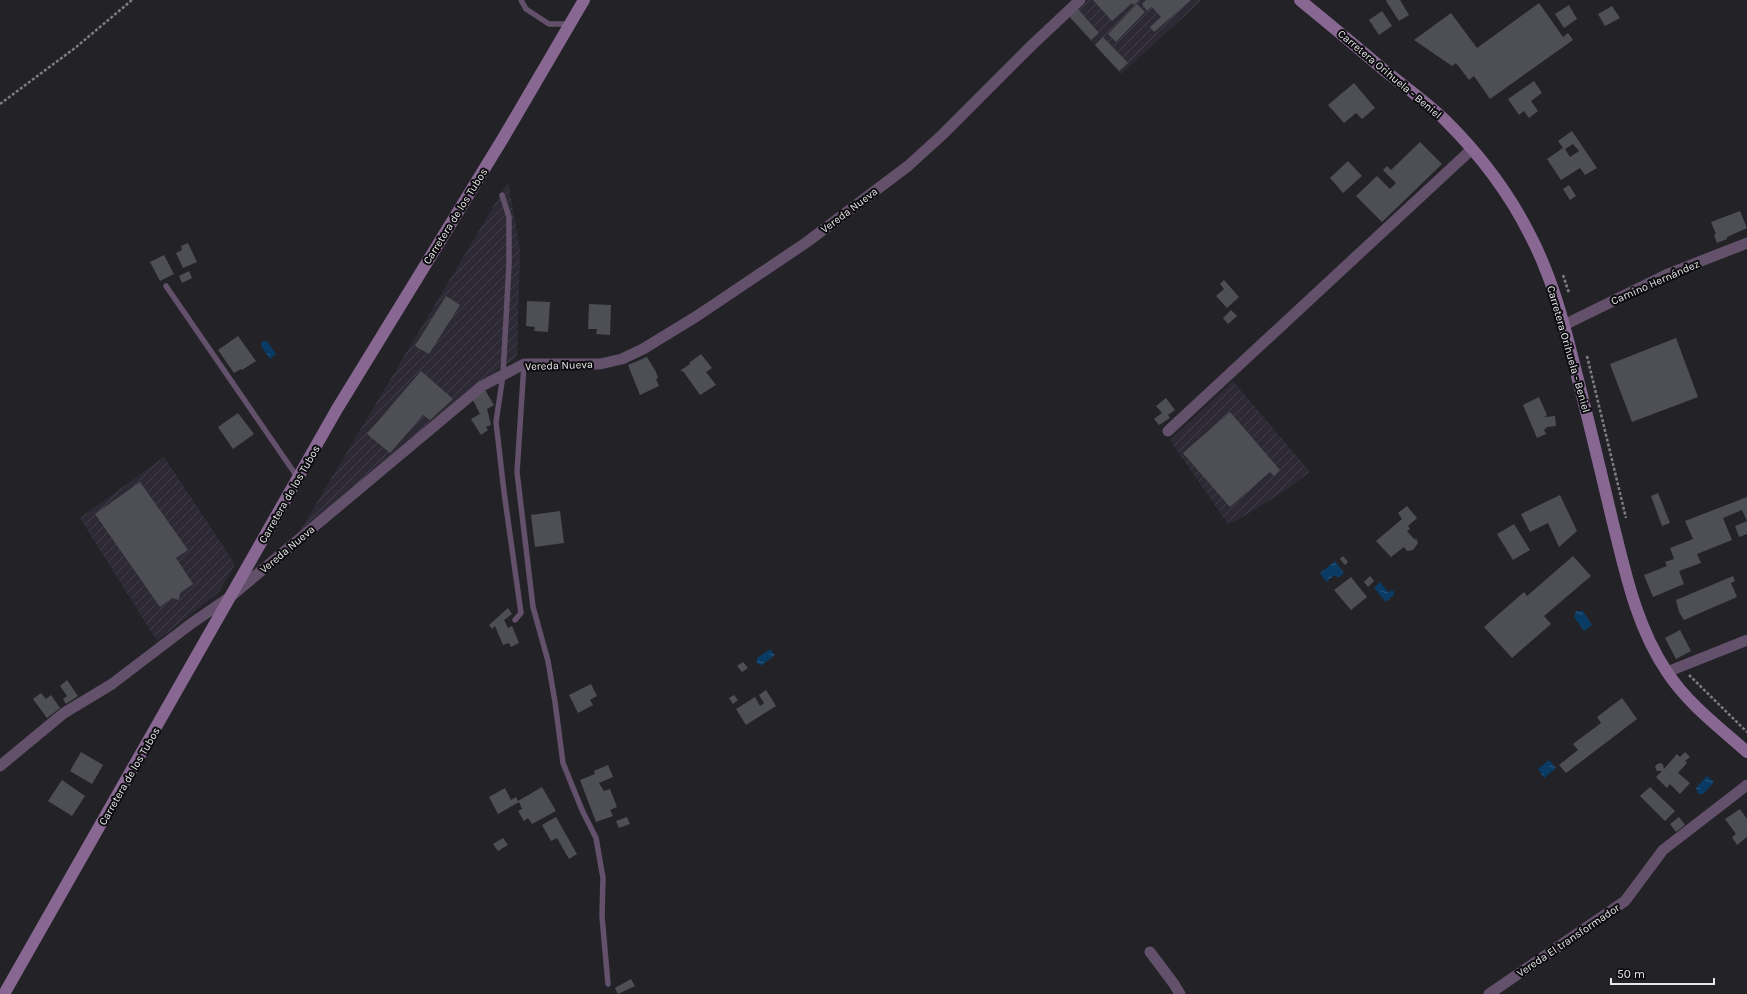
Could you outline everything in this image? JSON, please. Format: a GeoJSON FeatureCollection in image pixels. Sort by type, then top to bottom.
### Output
{"type":"FeatureCollection","features":[{"type":"Feature","properties":{"kind":"street","name":"Carretera de los Tubos"},"geometry":{"type":"LineString","coordinates":[[4,994],[336,409],[498,147],[584,0]]}},
{"type":"Feature","properties":{"kind":"street","name":"Vereda Nueva"},"geometry":{"type":"LineString","coordinates":[[0,766],[64,712],[112,684],[192,623],[230,597],[367,484],[461,402],[482,386],[524,364],[600,364],[622,359],[643,349],[730,295],[807,242],[908,166],[942,135],[1032,45],[1080,0]]}},
{"type":"Feature","properties":{"kind":"street","name":"Carretera Orihuela - Beniel"},"geometry":{"type":"LineString","coordinates":[[1300,0],[1445,121],[1472,149],[1505,191],[1531,237],[1550,280],[1564,324],[1590,425],[1625,573],[1637,611],[1652,646],[1667,672],[1692,704],[1747,752]]}},
{"type":"Feature","properties":{"kind":"street"},"geometry":{"type":"LineString","coordinates":[[1168,431],[1472,149]]}},
{"type":"Feature","properties":{"kind":"street","name":"Camino Hernández"},"geometry":{"type":"LineString","coordinates":[[1564,324],[1668,274],[1747,243]]}},
{"type":"Feature","properties":{"kind":"street"},"geometry":{"type":"LineString","coordinates":[[1667,672],[1747,640]]}},
{"type":"Feature","properties":{"kind":"street","name":"Vereda El transformador"},"geometry":{"type":"LineString","coordinates":[[1489,994],[1625,901],[1663,850],[1747,785]]}},
{"type":"Feature","properties":{"kind":"street"},"geometry":{"type":"LineString","coordinates":[[1150,952],[1180,994]]}},
{"type":"Feature","properties":{"kind":"lane"},"geometry":{"type":"LineString","coordinates":[[521,0],[526,8],[549,24],[571,24]]}},
{"type":"Feature","properties":{"kind":"lane"},"geometry":{"type":"LineString","coordinates":[[502,195],[509,217],[509,264],[503,375],[496,422],[521,613],[515,620]]}},
{"type":"Feature","properties":{"kind":"lane"},"geometry":{"type":"LineString","coordinates":[[166,286],[298,478]]}},
{"type":"Feature","properties":{"kind":"lane"},"geometry":{"type":"LineString","coordinates":[[524,364],[517,472],[533,608],[548,661],[563,763],[582,810],[596,838],[603,878],[602,916],[608,984]]}},
{"type":"Feature","properties":{"kind":"path"},"geometry":{"type":"LineString","coordinates":[[0,104],[75,48],[132,0]]}},
{"type":"Feature","properties":{"kind":"shaded area"},"geometry":{"type":"Polygon","coordinates":[[[1087,0],[1202,0],[1121,74],[1069,17],[1087,0]]]}},
{"type":"Feature","properties":{"kind":"shaded area"},"geometry":{"type":"Polygon","coordinates":[[[508,182],[520,249],[517,357],[466,392],[297,536],[508,182]]]}},
{"type":"Feature","properties":{"kind":"shaded area"},"geometry":{"type":"Polygon","coordinates":[[[1233,381],[1310,472],[1283,492],[1243,517],[1228,524],[1170,440],[1233,381]]]}},
{"type":"Feature","properties":{"kind":"shaded area"},"geometry":{"type":"Polygon","coordinates":[[[164,457],[235,564],[219,592],[157,641],[80,518],[164,457]]]}},
{"type":"Feature","properties":{"kind":"water"},"geometry":{"type":"Polygon","coordinates":[[[267,341],[276,354],[270,359],[261,346],[262,342],[267,341]]]}},
{"type":"Feature","properties":{"kind":"water"},"geometry":{"type":"Polygon","coordinates":[[[1335,561],[1344,573],[1338,578],[1335,575],[1326,582],[1320,573],[1335,561]]]}},
{"type":"Feature","properties":{"kind":"water"},"geometry":{"type":"Polygon","coordinates":[[[1380,582],[1388,592],[1392,590],[1394,592],[1394,595],[1386,602],[1374,588],[1380,582]]]}},
{"type":"Feature","properties":{"kind":"water"},"geometry":{"type":"Polygon","coordinates":[[[1576,611],[1583,611],[1592,625],[1584,631],[1574,617],[1576,611]]]}},
{"type":"Feature","properties":{"kind":"water"},"geometry":{"type":"Polygon","coordinates":[[[770,649],[775,655],[762,665],[757,664],[757,658],[770,649]]]}},
{"type":"Feature","properties":{"kind":"water"},"geometry":{"type":"Polygon","coordinates":[[[1549,760],[1556,768],[1544,778],[1538,769],[1549,760]]]}},
{"type":"Feature","properties":{"kind":"water"},"geometry":{"type":"Polygon","coordinates":[[[1707,776],[1714,782],[1703,794],[1698,794],[1696,788],[1707,776]]]}},
{"type":"Feature","properties":{"kind":"building"},"geometry":{"type":"Polygon","coordinates":[[[1093,0],[1139,0],[1134,5],[1132,3],[1112,21],[1093,0]]]}},
{"type":"Feature","properties":{"kind":"building"},"geometry":{"type":"Polygon","coordinates":[[[1146,0],[1191,0],[1154,32],[1150,27],[1161,17],[1152,7],[1147,11],[1142,4],[1146,0]]]}},
{"type":"Feature","properties":{"kind":"building"},"geometry":{"type":"Polygon","coordinates":[[[1400,0],[1409,15],[1399,21],[1386,1],[1400,0]]]}},
{"type":"Feature","properties":{"kind":"building"},"geometry":{"type":"Polygon","coordinates":[[[1539,3],[1563,37],[1568,33],[1573,40],[1490,99],[1474,76],[1469,80],[1456,63],[1452,66],[1414,40],[1451,13],[1477,48],[1539,3]]]}},
{"type":"Feature","properties":{"kind":"building"},"geometry":{"type":"Polygon","coordinates":[[[1137,4],[1145,12],[1116,42],[1108,34],[1137,4]]]}},
{"type":"Feature","properties":{"kind":"building"},"geometry":{"type":"Polygon","coordinates":[[[1569,5],[1577,19],[1564,28],[1555,14],[1569,5]]]}},
{"type":"Feature","properties":{"kind":"building"},"geometry":{"type":"Polygon","coordinates":[[[1612,6],[1620,18],[1605,26],[1598,14],[1612,6]]]}},
{"type":"Feature","properties":{"kind":"building"},"geometry":{"type":"Polygon","coordinates":[[[1078,9],[1099,33],[1091,40],[1070,17],[1078,9]]]}},
{"type":"Feature","properties":{"kind":"building"},"geometry":{"type":"Polygon","coordinates":[[[1382,11],[1392,26],[1379,35],[1369,20],[1382,11]]]}},
{"type":"Feature","properties":{"kind":"building"},"geometry":{"type":"Polygon","coordinates":[[[1103,37],[1128,63],[1119,71],[1095,45],[1103,37]]]}},
{"type":"Feature","properties":{"kind":"building"},"geometry":{"type":"Polygon","coordinates":[[[1534,81],[1542,93],[1531,101],[1538,111],[1529,118],[1524,111],[1519,115],[1508,99],[1534,81]]]}},
{"type":"Feature","properties":{"kind":"building"},"geometry":{"type":"Polygon","coordinates":[[[1354,83],[1375,108],[1362,119],[1356,113],[1344,123],[1328,105],[1354,83]]]}},
{"type":"Feature","properties":{"kind":"building"},"geometry":{"type":"Polygon","coordinates":[[[1572,131],[1597,168],[1585,175],[1580,168],[1561,180],[1547,159],[1563,148],[1558,141],[1572,131]],[[1573,144],[1565,149],[1570,157],[1579,151],[1573,144]]]}},
{"type":"Feature","properties":{"kind":"building"},"geometry":{"type":"Polygon","coordinates":[[[1420,142],[1442,164],[1382,222],[1356,196],[1377,176],[1390,189],[1396,183],[1383,170],[1387,166],[1391,170],[1420,142]]]}},
{"type":"Feature","properties":{"kind":"building"},"geometry":{"type":"Polygon","coordinates":[[[1348,161],[1362,176],[1343,193],[1330,178],[1348,161]]]}},
{"type":"Feature","properties":{"kind":"building"},"geometry":{"type":"Polygon","coordinates":[[[1569,185],[1576,196],[1570,200],[1563,189],[1569,185]]]}},
{"type":"Feature","properties":{"kind":"building"},"geometry":{"type":"Polygon","coordinates":[[[1740,211],[1747,228],[1717,243],[1714,235],[1716,234],[1711,222],[1740,211]]]}},
{"type":"Feature","properties":{"kind":"building"},"geometry":{"type":"Polygon","coordinates":[[[188,243],[197,262],[183,268],[176,253],[182,250],[181,246],[188,243]]]}},
{"type":"Feature","properties":{"kind":"building"},"geometry":{"type":"Polygon","coordinates":[[[164,255],[174,274],[160,281],[150,262],[164,255]]]}},
{"type":"Feature","properties":{"kind":"building"},"geometry":{"type":"Polygon","coordinates":[[[189,271],[192,278],[182,283],[179,276],[189,271]]]}},
{"type":"Feature","properties":{"kind":"building"},"geometry":{"type":"Polygon","coordinates":[[[1224,280],[1239,297],[1227,308],[1216,296],[1224,289],[1220,284],[1224,280]]]}},
{"type":"Feature","properties":{"kind":"building"},"geometry":{"type":"Polygon","coordinates":[[[446,296],[460,305],[429,354],[415,346],[446,296]]]}},
{"type":"Feature","properties":{"kind":"building"},"geometry":{"type":"Polygon","coordinates":[[[527,301],[550,302],[548,332],[534,331],[535,327],[526,326],[527,301]]]}},
{"type":"Feature","properties":{"kind":"building"},"geometry":{"type":"Polygon","coordinates":[[[589,304],[611,305],[610,335],[596,334],[597,329],[588,329],[589,304]]]}},
{"type":"Feature","properties":{"kind":"building"},"geometry":{"type":"Polygon","coordinates":[[[1231,310],[1237,316],[1228,324],[1223,318],[1231,310]]]}},
{"type":"Feature","properties":{"kind":"building"},"geometry":{"type":"Polygon","coordinates":[[[238,336],[256,361],[234,373],[218,350],[238,336]]]}},
{"type":"Feature","properties":{"kind":"building"},"geometry":{"type":"Polygon","coordinates":[[[1676,338],[1698,397],[1632,422],[1610,364],[1676,338]]]}},
{"type":"Feature","properties":{"kind":"building"},"geometry":{"type":"Polygon","coordinates":[[[701,354],[712,368],[706,372],[716,385],[700,395],[681,370],[701,354]]]}},
{"type":"Feature","properties":{"kind":"building"},"geometry":{"type":"Polygon","coordinates":[[[647,357],[656,372],[658,378],[656,379],[659,386],[640,395],[628,365],[647,357]]]}},
{"type":"Feature","properties":{"kind":"building"},"geometry":{"type":"Polygon","coordinates":[[[421,371],[453,399],[430,420],[423,415],[390,453],[367,434],[421,371]]]}},
{"type":"Feature","properties":{"kind":"building"},"geometry":{"type":"Polygon","coordinates":[[[485,390],[494,405],[487,409],[491,425],[486,427],[488,430],[481,435],[471,419],[480,414],[472,398],[485,390]]]}},
{"type":"Feature","properties":{"kind":"building"},"geometry":{"type":"Polygon","coordinates":[[[1539,397],[1547,415],[1544,417],[1555,416],[1556,426],[1547,427],[1544,430],[1546,434],[1537,438],[1523,405],[1539,397]]]}},
{"type":"Feature","properties":{"kind":"building"},"geometry":{"type":"Polygon","coordinates":[[[1166,398],[1175,410],[1168,415],[1170,418],[1159,425],[1154,419],[1162,413],[1156,406],[1166,398]]]}},
{"type":"Feature","properties":{"kind":"building"},"geometry":{"type":"Polygon","coordinates":[[[1230,412],[1280,470],[1274,476],[1270,472],[1230,507],[1183,453],[1230,412]]]}},
{"type":"Feature","properties":{"kind":"building"},"geometry":{"type":"Polygon","coordinates":[[[238,413],[254,434],[233,449],[218,427],[238,413]]]}},
{"type":"Feature","properties":{"kind":"building"},"geometry":{"type":"Polygon","coordinates":[[[140,482],[188,550],[176,558],[193,584],[180,593],[179,600],[172,598],[160,607],[95,514],[140,482]]]}},
{"type":"Feature","properties":{"kind":"building"},"geometry":{"type":"Polygon","coordinates":[[[1658,493],[1670,523],[1662,526],[1651,496],[1658,493]]]}},
{"type":"Feature","properties":{"kind":"building"},"geometry":{"type":"Polygon","coordinates":[[[1560,495],[1577,531],[1559,547],[1548,523],[1530,532],[1521,514],[1560,495]]]}},
{"type":"Feature","properties":{"kind":"building"},"geometry":{"type":"Polygon","coordinates":[[[1747,497],[1747,521],[1742,510],[1723,518],[1732,540],[1697,554],[1701,563],[1679,571],[1684,584],[1653,597],[1644,575],[1667,566],[1665,562],[1674,559],[1670,548],[1693,539],[1685,521],[1747,497]]]}},
{"type":"Feature","properties":{"kind":"building"},"geometry":{"type":"Polygon","coordinates":[[[1407,506],[1417,518],[1408,526],[1410,529],[1407,531],[1415,540],[1416,538],[1418,543],[1413,550],[1407,551],[1404,547],[1391,557],[1376,541],[1402,519],[1398,513],[1407,506]]]}},
{"type":"Feature","properties":{"kind":"building"},"geometry":{"type":"Polygon","coordinates":[[[560,511],[564,543],[535,547],[531,515],[560,511]]]}},
{"type":"Feature","properties":{"kind":"building"},"geometry":{"type":"Polygon","coordinates":[[[1747,521],[1747,534],[1739,537],[1735,526],[1747,521]]]}},
{"type":"Feature","properties":{"kind":"building"},"geometry":{"type":"Polygon","coordinates":[[[1514,524],[1530,550],[1513,560],[1497,534],[1514,524]]]}},
{"type":"Feature","properties":{"kind":"building"},"geometry":{"type":"Polygon","coordinates":[[[1343,556],[1348,562],[1345,565],[1340,559],[1343,556]]]}},
{"type":"Feature","properties":{"kind":"building"},"geometry":{"type":"Polygon","coordinates":[[[1573,556],[1591,576],[1544,616],[1551,624],[1512,658],[1484,627],[1524,592],[1527,596],[1573,556]]]}},
{"type":"Feature","properties":{"kind":"building"},"geometry":{"type":"Polygon","coordinates":[[[1370,576],[1374,581],[1368,587],[1364,582],[1370,576]]]}},
{"type":"Feature","properties":{"kind":"building"},"geometry":{"type":"Polygon","coordinates":[[[1733,576],[1735,581],[1731,583],[1737,597],[1684,620],[1679,612],[1676,600],[1733,576]]]}},
{"type":"Feature","properties":{"kind":"building"},"geometry":{"type":"Polygon","coordinates":[[[1351,577],[1367,597],[1351,610],[1334,590],[1351,577]]]}},
{"type":"Feature","properties":{"kind":"building"},"geometry":{"type":"Polygon","coordinates":[[[508,608],[512,614],[504,620],[508,628],[512,626],[519,643],[511,647],[509,643],[503,645],[495,626],[492,629],[489,625],[508,608]]]}},
{"type":"Feature","properties":{"kind":"building"},"geometry":{"type":"Polygon","coordinates":[[[1680,630],[1691,651],[1676,659],[1665,638],[1680,630]]]}},
{"type":"Feature","properties":{"kind":"building"},"geometry":{"type":"Polygon","coordinates":[[[743,662],[748,668],[742,672],[737,666],[743,662]]]}},
{"type":"Feature","properties":{"kind":"building"},"geometry":{"type":"Polygon","coordinates":[[[67,680],[78,696],[66,704],[63,699],[67,696],[60,686],[67,680]]]}},
{"type":"Feature","properties":{"kind":"building"},"geometry":{"type":"Polygon","coordinates":[[[591,684],[597,696],[590,700],[593,705],[578,713],[569,695],[591,684]]]}},
{"type":"Feature","properties":{"kind":"building"},"geometry":{"type":"Polygon","coordinates":[[[766,690],[776,706],[746,725],[736,709],[755,697],[760,706],[764,703],[759,695],[766,690]]]}},
{"type":"Feature","properties":{"kind":"building"},"geometry":{"type":"Polygon","coordinates":[[[41,693],[46,699],[51,695],[60,708],[47,718],[33,699],[41,693]]]}},
{"type":"Feature","properties":{"kind":"building"},"geometry":{"type":"Polygon","coordinates":[[[734,695],[738,700],[733,704],[729,698],[734,695]]]}},
{"type":"Feature","properties":{"kind":"building"},"geometry":{"type":"Polygon","coordinates":[[[1622,698],[1637,719],[1566,773],[1559,765],[1578,750],[1573,744],[1601,723],[1597,717],[1622,698]]]}},
{"type":"Feature","properties":{"kind":"building"},"geometry":{"type":"Polygon","coordinates":[[[81,752],[103,765],[92,784],[70,771],[81,752]]]}},
{"type":"Feature","properties":{"kind":"building"},"geometry":{"type":"Polygon","coordinates":[[[1685,752],[1690,757],[1685,761],[1687,763],[1678,773],[1690,783],[1680,794],[1670,784],[1667,788],[1656,777],[1662,771],[1657,771],[1655,767],[1657,764],[1661,763],[1664,769],[1677,754],[1680,757],[1685,752]]]}},
{"type":"Feature","properties":{"kind":"building"},"geometry":{"type":"Polygon","coordinates":[[[608,765],[613,777],[599,783],[604,791],[610,789],[617,807],[610,810],[613,816],[596,822],[580,780],[595,774],[594,771],[608,765]]]}},
{"type":"Feature","properties":{"kind":"building"},"geometry":{"type":"Polygon","coordinates":[[[62,780],[85,796],[72,816],[48,801],[62,780]]]}},
{"type":"Feature","properties":{"kind":"building"},"geometry":{"type":"Polygon","coordinates":[[[542,787],[556,811],[532,824],[528,818],[524,821],[518,811],[522,809],[519,802],[498,814],[489,797],[505,788],[511,800],[516,797],[518,801],[542,787]]]}},
{"type":"Feature","properties":{"kind":"building"},"geometry":{"type":"Polygon","coordinates":[[[1650,787],[1675,811],[1665,821],[1640,796],[1650,787]]]}},
{"type":"Feature","properties":{"kind":"building"},"geometry":{"type":"Polygon","coordinates":[[[1740,809],[1747,819],[1747,837],[1737,845],[1732,837],[1736,834],[1725,819],[1740,809]]]}},
{"type":"Feature","properties":{"kind":"building"},"geometry":{"type":"Polygon","coordinates":[[[556,817],[577,854],[569,859],[557,838],[551,841],[542,825],[556,817]]]}},
{"type":"Feature","properties":{"kind":"building"},"geometry":{"type":"Polygon","coordinates":[[[627,817],[630,824],[619,828],[616,821],[627,817]]]}},
{"type":"Feature","properties":{"kind":"building"},"geometry":{"type":"Polygon","coordinates":[[[1679,817],[1685,825],[1676,832],[1670,824],[1679,817]]]}},
{"type":"Feature","properties":{"kind":"building"},"geometry":{"type":"Polygon","coordinates":[[[503,838],[508,845],[498,851],[493,844],[503,838]]]}},
{"type":"Feature","properties":{"kind":"building"},"geometry":{"type":"Polygon","coordinates":[[[631,979],[635,986],[618,994],[615,988],[631,979]]]}}]}
